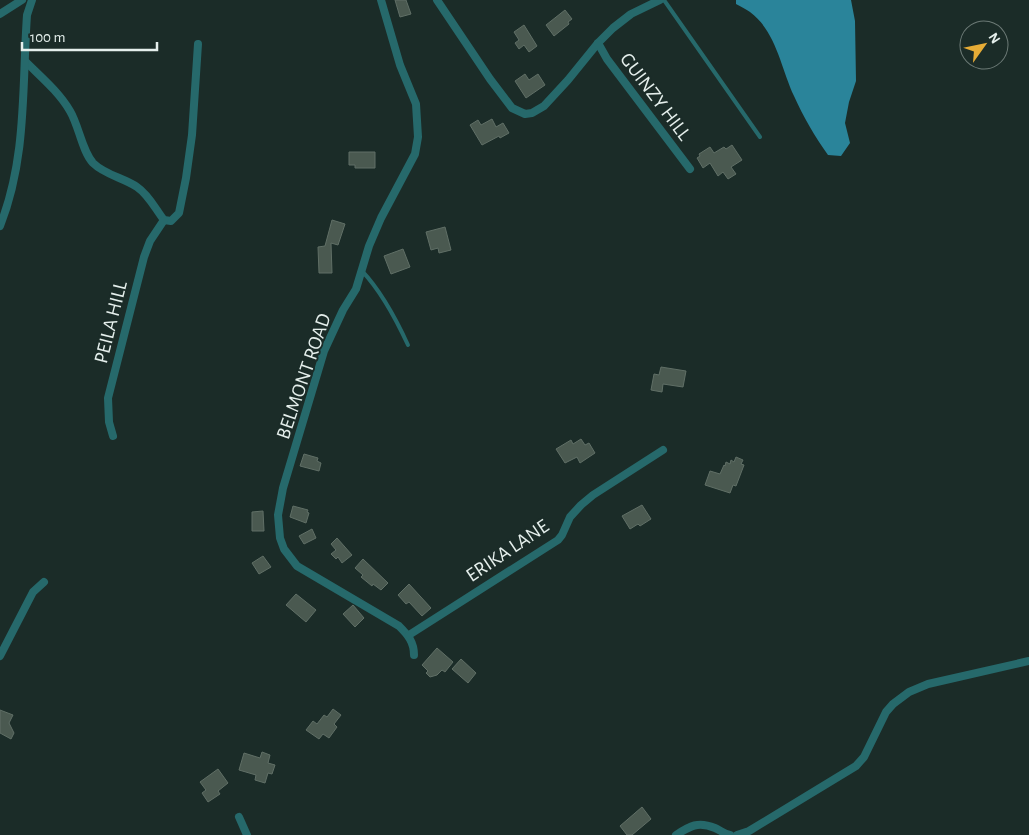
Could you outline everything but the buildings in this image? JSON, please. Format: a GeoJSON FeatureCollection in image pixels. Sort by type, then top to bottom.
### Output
{"type":"FeatureCollection","features":[{"type":"Feature","properties":{"kind":"street"},"geometry":{"type":"LineString","coordinates":[[0,14],[22,0]]}},
{"type":"Feature","properties":{"kind":"street"},"geometry":{"type":"LineString","coordinates":[[0,226],[16,176],[20,148],[27,15],[32,0]]}},
{"type":"Feature","properties":{"kind":"street","name":"BELMONT ROAD"},"geometry":{"type":"LineString","coordinates":[[381,0],[398,57],[416,104],[418,137],[414,154],[381,218],[369,246],[356,289],[343,310],[324,351],[279,501],[278,529],[284,549],[296,566],[399,626],[409,635]]}},
{"type":"Feature","properties":{"kind":"street","name":"GUINZY HILL"},"geometry":{"type":"LineString","coordinates":[[437,0],[490,80],[512,108],[518,112],[532,113],[544,106],[598,43],[631,14],[660,0]]}},
{"type":"Feature","properties":{"kind":"street","name":"GUINZY HILL"},"geometry":{"type":"LineString","coordinates":[[598,43],[607,59],[690,169]]}},
{"type":"Feature","properties":{"kind":"street","name":"PEILA HILL"},"geometry":{"type":"LineString","coordinates":[[114,436],[109,422],[108,398],[144,257],[150,241],[164,220],[171,221],[180,213],[192,134],[198,44]]}},
{"type":"Feature","properties":{"kind":"street"},"geometry":{"type":"LineString","coordinates":[[26,62],[61,97],[70,110],[77,124],[87,155],[94,164],[137,187],[164,220]]}},
{"type":"Feature","properties":{"kind":"street","name":"ERIKA LANE"},"geometry":{"type":"LineString","coordinates":[[409,635],[558,540],[570,517],[581,505],[593,495],[663,450]]}},
{"type":"Feature","properties":{"kind":"street"},"geometry":{"type":"LineString","coordinates":[[0,656],[33,592],[44,582]]}},
{"type":"Feature","properties":{"kind":"street"},"geometry":{"type":"LineString","coordinates":[[409,635],[414,655]]}},
{"type":"Feature","properties":{"kind":"street"},"geometry":{"type":"LineString","coordinates":[[737,835],[750,831],[856,766],[864,757],[886,712],[909,692],[928,684],[1029,661]]}},
{"type":"Feature","properties":{"kind":"street"},"geometry":{"type":"LineString","coordinates":[[239,817],[247,835]]}},
{"type":"Feature","properties":{"kind":"street"},"geometry":{"type":"LineString","coordinates":[[676,835],[690,826],[703,825],[730,835]]}},
{"type":"Feature","properties":{"kind":"lane"},"geometry":{"type":"LineString","coordinates":[[664,0],[760,137]]}},
{"type":"Feature","properties":{"kind":"lane"},"geometry":{"type":"LineString","coordinates":[[362,271],[381,296],[408,345]]}},
{"type":"Feature","properties":{"kind":"water"},"geometry":{"type":"Polygon","coordinates":[[[736,0],[851,0],[855,21],[856,81],[845,123],[850,143],[841,156],[828,155],[823,148],[798,104],[766,29],[750,12],[736,4],[736,0]]]}}]}
